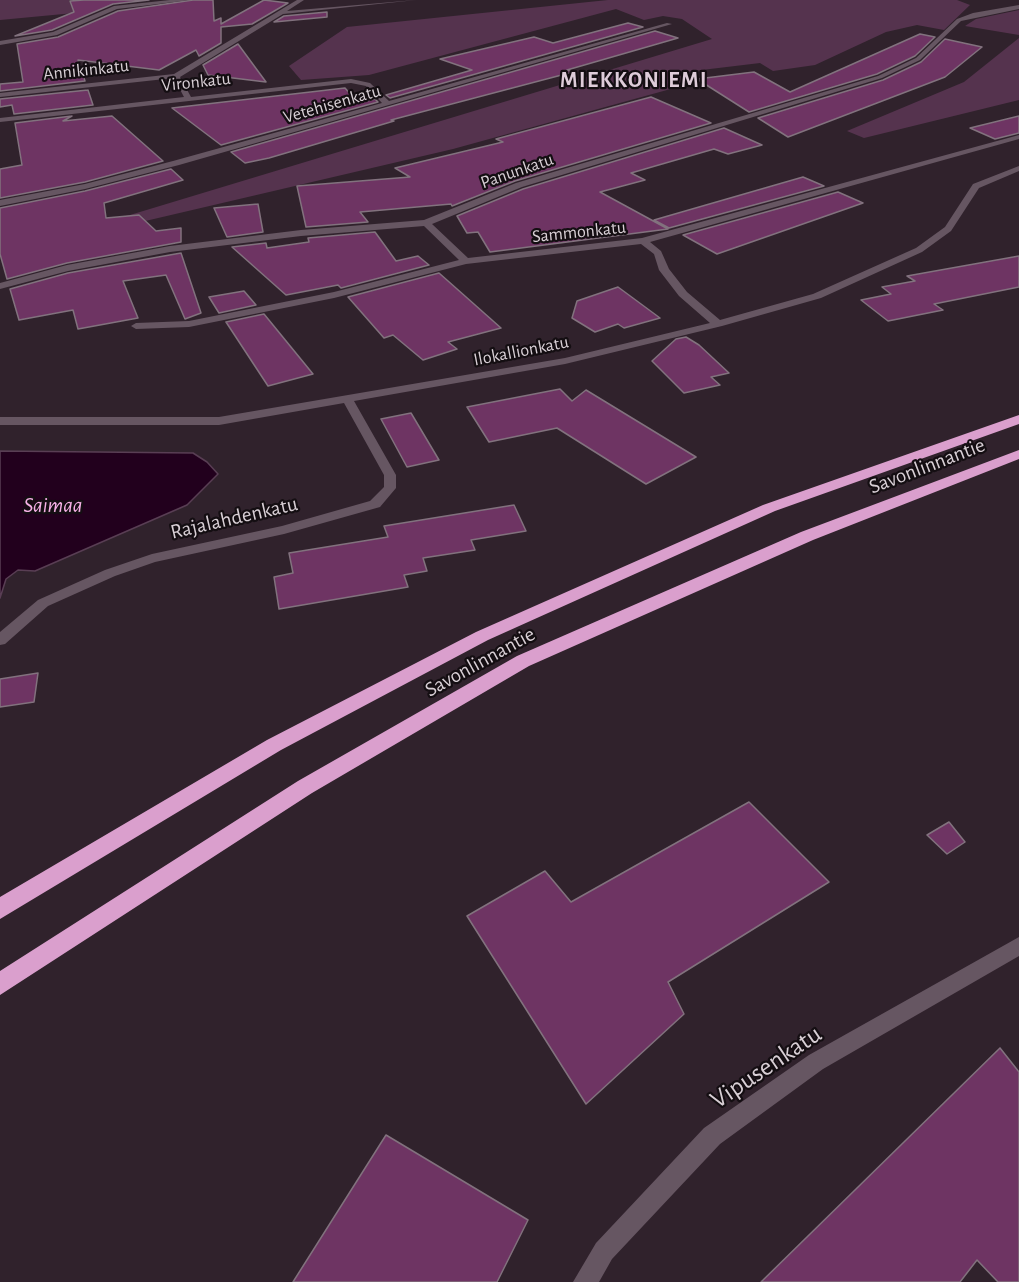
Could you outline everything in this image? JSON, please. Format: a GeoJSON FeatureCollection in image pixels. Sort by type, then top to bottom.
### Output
{"type":"FeatureCollection","features":[{"type":"Feature","properties":{"kind":"highway","name":"Savonlinnantie"},"geometry":{"type":"LineString","coordinates":[[0,909],[274,745],[482,636],[769,508],[1019,419]]}},
{"type":"Feature","properties":{"kind":"highway","name":"Savonlinnantie"},"geometry":{"type":"LineString","coordinates":[[0,984],[306,787],[523,661],[807,536],[1019,454]]}},
{"type":"Feature","properties":{"kind":"street"},"geometry":{"type":"LineString","coordinates":[[0,43],[55,34],[116,7],[188,0]]}},
{"type":"Feature","properties":{"kind":"street"},"geometry":{"type":"LineString","coordinates":[[188,98],[176,76],[283,13],[300,0]]}},
{"type":"Feature","properties":{"kind":"street"},"geometry":{"type":"LineString","coordinates":[[283,13],[413,0]]}},
{"type":"Feature","properties":{"kind":"street","name":"Panunkatu"},"geometry":{"type":"LineString","coordinates":[[0,286],[67,268],[170,249],[301,233],[426,223],[519,185],[880,77],[918,59],[959,20],[973,15],[1019,7]]}},
{"type":"Feature","properties":{"kind":"street","name":"Vetehisenkatu"},"geometry":{"type":"LineString","coordinates":[[0,203],[142,172],[669,24]]}},
{"type":"Feature","properties":{"kind":"street","name":"Annikinkatu"},"geometry":{"type":"LineString","coordinates":[[0,94],[176,76]]}},
{"type":"Feature","properties":{"kind":"street","name":"Vironkatu"},"geometry":{"type":"LineString","coordinates":[[0,120],[351,81],[368,84],[388,104]]}},
{"type":"Feature","properties":{"kind":"street","name":"Sammonkatu"},"geometry":{"type":"LineString","coordinates":[[136,326],[189,324],[334,295],[466,261],[643,242],[1019,137]]}},
{"type":"Feature","properties":{"kind":"street","name":"Ilokallionkatu"},"geometry":{"type":"LineString","coordinates":[[0,421],[219,421],[565,361],[717,324],[817,296],[919,250],[948,229],[976,186],[1019,168]]}},
{"type":"Feature","properties":{"kind":"street"},"geometry":{"type":"LineString","coordinates":[[1002,175],[1019,181]]}},
{"type":"Feature","properties":{"kind":"street"},"geometry":{"type":"LineString","coordinates":[[426,223],[466,261]]}},
{"type":"Feature","properties":{"kind":"street"},"geometry":{"type":"LineString","coordinates":[[643,242],[658,253],[664,270],[683,294],[717,324]]}},
{"type":"Feature","properties":{"kind":"street","name":"Rajalahdenkatu"},"geometry":{"type":"LineString","coordinates":[[0,640],[43,603],[110,573],[152,558],[284,530],[375,504],[390,488],[390,475],[348,400]]}},
{"type":"Feature","properties":{"kind":"street","name":"Vipusenkatu"},"geometry":{"type":"LineString","coordinates":[[585,1282],[604,1251],[712,1136],[816,1062],[1019,946]]}},
{"type":"Feature","properties":{"kind":"shaded area"},"geometry":{"type":"Polygon","coordinates":[[[0,0],[69,0],[74,13],[0,20],[0,0]]]}},
{"type":"Feature","properties":{"kind":"shaded area"},"geometry":{"type":"Polygon","coordinates":[[[608,0],[957,0],[970,5],[944,30],[917,25],[886,32],[815,65],[773,71],[760,63],[685,72],[679,86],[667,90],[453,149],[0,255],[0,247],[130,215],[712,39],[682,19],[663,16],[644,20],[616,9],[369,75],[301,80],[289,66],[347,27],[608,0]]]}},
{"type":"Feature","properties":{"kind":"shaded area"},"geometry":{"type":"Polygon","coordinates":[[[1019,10],[1019,35],[965,26],[976,19],[1019,10]]]}},
{"type":"Feature","properties":{"kind":"shaded area"},"geometry":{"type":"Polygon","coordinates":[[[1019,38],[1019,100],[864,138],[847,131],[964,82],[1019,38]]]}},
{"type":"Feature","properties":{"kind":"water","name":"Saimaa"},"geometry":{"type":"Polygon","coordinates":[[[0,451],[193,453],[207,462],[218,474],[187,505],[35,571],[18,570],[6,579],[0,598],[0,451]]]}},
{"type":"Feature","properties":{"kind":"building"},"geometry":{"type":"Polygon","coordinates":[[[149,0],[113,4],[52,30],[15,36],[74,12],[70,1],[149,0]]]}},
{"type":"Feature","properties":{"kind":"building"},"geometry":{"type":"Polygon","coordinates":[[[193,0],[213,0],[214,21],[221,18],[221,24],[264,0],[288,3],[252,24],[221,27],[221,43],[199,56],[196,50],[159,70],[78,60],[85,81],[0,91],[0,84],[23,82],[17,44],[58,37],[118,11],[193,0]]]}},
{"type":"Feature","properties":{"kind":"building"},"geometry":{"type":"Polygon","coordinates":[[[327,12],[327,17],[274,22],[284,16],[327,12]]]}},
{"type":"Feature","properties":{"kind":"building"},"geometry":{"type":"Polygon","coordinates":[[[628,23],[643,27],[390,98],[386,95],[472,70],[440,59],[534,37],[553,43],[628,23]]]}},
{"type":"Feature","properties":{"kind":"building"},"geometry":{"type":"Polygon","coordinates":[[[655,31],[678,38],[567,70],[573,72],[391,120],[394,121],[269,158],[245,163],[231,152],[655,31]]]}},
{"type":"Feature","properties":{"kind":"building"},"geometry":{"type":"Polygon","coordinates":[[[920,34],[935,37],[915,56],[877,74],[749,112],[697,79],[754,72],[790,92],[920,34]]]}},
{"type":"Feature","properties":{"kind":"building"},"geometry":{"type":"Polygon","coordinates":[[[945,39],[982,47],[945,77],[788,137],[758,118],[883,80],[921,62],[945,39]]]}},
{"type":"Feature","properties":{"kind":"building"},"geometry":{"type":"Polygon","coordinates":[[[238,44],[266,82],[208,75],[203,65],[238,44]]]}},
{"type":"Feature","properties":{"kind":"building"},"geometry":{"type":"Polygon","coordinates":[[[345,88],[358,103],[375,99],[378,102],[221,145],[172,108],[345,88]]]}},
{"type":"Feature","properties":{"kind":"building"},"geometry":{"type":"Polygon","coordinates":[[[88,90],[93,105],[14,114],[12,105],[0,107],[0,99],[88,90]]]}},
{"type":"Feature","properties":{"kind":"building"},"geometry":{"type":"Polygon","coordinates":[[[651,97],[711,123],[515,181],[452,206],[451,204],[360,212],[368,222],[306,227],[297,186],[410,177],[395,168],[503,142],[496,139],[651,97]]]}},
{"type":"Feature","properties":{"kind":"building"},"geometry":{"type":"Polygon","coordinates":[[[72,116],[63,121],[112,116],[163,161],[85,182],[0,198],[0,169],[22,165],[15,123],[72,116]]]}},
{"type":"Feature","properties":{"kind":"building"},"geometry":{"type":"Polygon","coordinates":[[[1019,116],[1019,133],[995,139],[970,128],[1019,116]]]}},
{"type":"Feature","properties":{"kind":"building"},"geometry":{"type":"Polygon","coordinates":[[[724,128],[762,145],[728,154],[714,149],[631,173],[645,180],[600,192],[668,229],[490,252],[478,232],[467,233],[457,216],[523,189],[724,128]]]}},
{"type":"Feature","properties":{"kind":"building"},"geometry":{"type":"Polygon","coordinates":[[[171,169],[183,180],[104,203],[106,218],[139,215],[156,231],[181,228],[181,242],[67,263],[7,279],[0,254],[0,208],[85,191],[171,169]]]}},
{"type":"Feature","properties":{"kind":"building"},"geometry":{"type":"Polygon","coordinates":[[[803,177],[824,186],[669,228],[654,220],[803,177]]]}},
{"type":"Feature","properties":{"kind":"building"},"geometry":{"type":"Polygon","coordinates":[[[838,192],[863,203],[717,254],[683,235],[838,192]]]}},
{"type":"Feature","properties":{"kind":"building"},"geometry":{"type":"Polygon","coordinates":[[[258,204],[263,232],[227,237],[214,208],[258,204]]]}},
{"type":"Feature","properties":{"kind":"building"},"geometry":{"type":"Polygon","coordinates":[[[375,232],[396,261],[418,256],[429,265],[341,288],[338,285],[286,295],[232,247],[266,243],[267,248],[309,242],[308,238],[375,232]]]}},
{"type":"Feature","properties":{"kind":"building"},"geometry":{"type":"Polygon","coordinates":[[[181,253],[201,313],[185,319],[166,275],[123,281],[138,318],[78,329],[73,310],[19,320],[10,289],[68,273],[181,253]]]}},
{"type":"Feature","properties":{"kind":"building"},"geometry":{"type":"Polygon","coordinates":[[[1019,256],[1019,287],[934,304],[943,310],[888,321],[861,300],[891,294],[882,287],[915,281],[907,276],[1019,256]]]}},
{"type":"Feature","properties":{"kind":"building"},"geometry":{"type":"Polygon","coordinates":[[[439,273],[501,328],[448,342],[457,349],[423,360],[393,335],[384,338],[348,297],[439,273]]]}},
{"type":"Feature","properties":{"kind":"building"},"geometry":{"type":"Polygon","coordinates":[[[618,287],[660,318],[624,328],[618,324],[595,332],[572,318],[577,301],[618,287]]]}},
{"type":"Feature","properties":{"kind":"building"},"geometry":{"type":"Polygon","coordinates":[[[244,291],[256,305],[219,313],[209,297],[244,291]]]}},
{"type":"Feature","properties":{"kind":"building"},"geometry":{"type":"Polygon","coordinates":[[[264,314],[313,374],[268,386],[226,322],[264,314]]]}},
{"type":"Feature","properties":{"kind":"building"},"geometry":{"type":"Polygon","coordinates":[[[686,337],[699,345],[729,373],[711,377],[720,385],[684,393],[652,361],[676,339],[686,337]]]}},
{"type":"Feature","properties":{"kind":"building"},"geometry":{"type":"Polygon","coordinates":[[[560,389],[572,401],[586,390],[696,457],[646,484],[557,428],[489,442],[467,407],[560,389]]]}},
{"type":"Feature","properties":{"kind":"building"},"geometry":{"type":"Polygon","coordinates":[[[411,413],[439,460],[407,467],[381,419],[411,413]]]}},
{"type":"Feature","properties":{"kind":"building"},"geometry":{"type":"Polygon","coordinates":[[[514,505],[526,531],[471,540],[475,550],[423,558],[427,571],[404,575],[408,587],[279,609],[274,577],[293,573],[289,553],[388,537],[384,526],[514,505]]]}},
{"type":"Feature","properties":{"kind":"building"},"geometry":{"type":"Polygon","coordinates":[[[38,673],[34,702],[0,707],[0,679],[38,673]]]}},
{"type":"Feature","properties":{"kind":"building"},"geometry":{"type":"Polygon","coordinates":[[[749,802],[829,882],[668,982],[684,1014],[586,1104],[467,916],[545,871],[571,902],[749,802]]]}},
{"type":"Feature","properties":{"kind":"building"},"geometry":{"type":"Polygon","coordinates":[[[949,822],[965,842],[947,854],[927,835],[949,822]]]}},
{"type":"Feature","properties":{"kind":"building"},"geometry":{"type":"Polygon","coordinates":[[[1000,1048],[1019,1072],[1019,1282],[998,1282],[977,1260],[960,1282],[761,1282],[1000,1048]]]}},
{"type":"Feature","properties":{"kind":"building"},"geometry":{"type":"Polygon","coordinates":[[[386,1135],[528,1220],[497,1282],[293,1282],[386,1135]]]}},
{"type":"Feature","properties":{"kind":"district","name":"MIEKKONIEMI"},"geometry":{"type":"Point","coordinates":[634,80]}}]}
